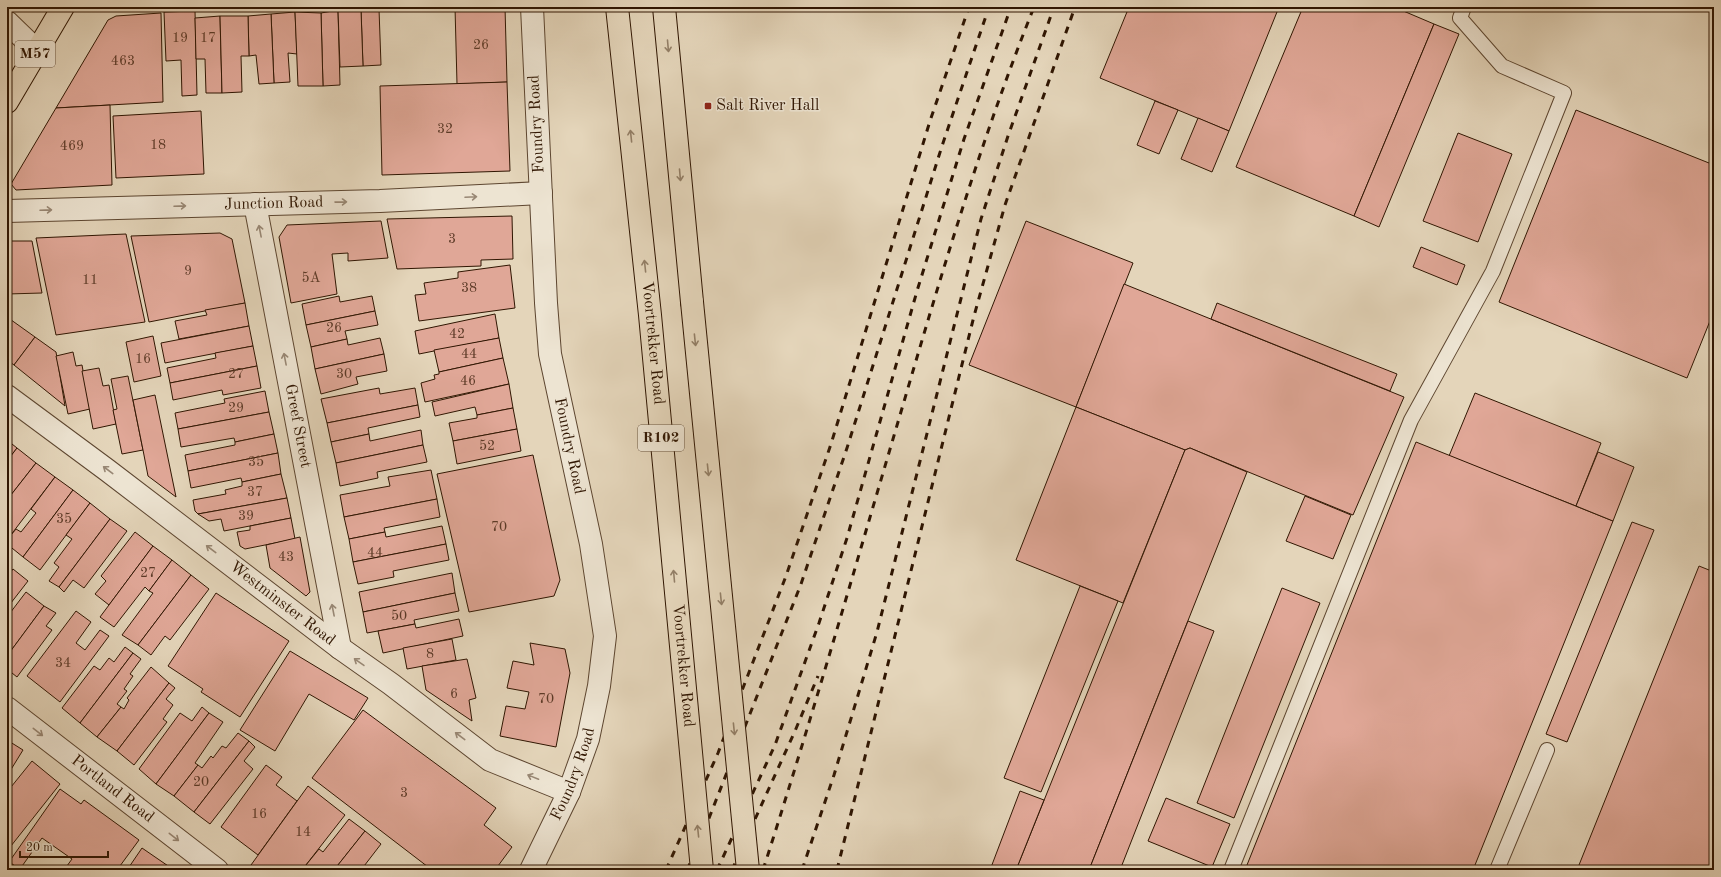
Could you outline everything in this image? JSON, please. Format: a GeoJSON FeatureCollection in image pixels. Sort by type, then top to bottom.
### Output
{"type":"FeatureCollection","features":[{"type":"Feature","properties":{"kind":"main road","name":"M57"},"geometry":{"type":"LineString","coordinates":[[7,102],[63,7]]}},
{"type":"Feature","properties":{"kind":"main road","name":"Voortrekker Road"},"geometry":{"type":"LineString","coordinates":[[617,7],[650,315],[702,870]]}},
{"type":"Feature","properties":{"kind":"main road","name":"R102"},"geometry":{"type":"LineString","coordinates":[[664,7],[748,870]]}},
{"type":"Feature","properties":{"kind":"street","name":"Foundry Road"},"geometry":{"type":"LineString","coordinates":[[531,870],[569,792],[588,740],[599,686],[605,636],[591,544],[550,354],[540,193],[532,7]]}},
{"type":"Feature","properties":{"kind":"street"},"geometry":{"type":"LineString","coordinates":[[7,22],[37,51]]}},
{"type":"Feature","properties":{"kind":"street","name":"Junction Road"},"geometry":{"type":"LineString","coordinates":[[7,211],[255,204],[540,193]]}},
{"type":"Feature","properties":{"kind":"street","name":"Greef Street"},"geometry":{"type":"LineString","coordinates":[[255,204],[340,648]]}},
{"type":"Feature","properties":{"kind":"street","name":"Westminster Road"},"geometry":{"type":"LineString","coordinates":[[7,396],[490,760],[569,792]]}},
{"type":"Feature","properties":{"kind":"street","name":"Portland Road"},"geometry":{"type":"LineString","coordinates":[[7,708],[217,870]]}},
{"type":"Feature","properties":{"kind":"lane"},"geometry":{"type":"LineString","coordinates":[[1231,870],[1411,420],[1493,271],[1564,93],[1502,66],[1460,18],[1464,7]]}},
{"type":"Feature","properties":{"kind":"lane"},"geometry":{"type":"LineString","coordinates":[[1497,870],[1547,750]]}},
{"type":"Feature","properties":{"kind":"building"},"geometry":{"type":"Polygon","coordinates":[[[455,7],[505,7],[507,82],[457,84],[455,7]]]}},
{"type":"Feature","properties":{"kind":"building"},"geometry":{"type":"Polygon","coordinates":[[[1129,7],[1279,7],[1229,131],[1100,78],[1129,7]]]}},
{"type":"Feature","properties":{"kind":"building"},"geometry":{"type":"Polygon","coordinates":[[[1303,7],[1394,7],[1434,24],[1354,216],[1236,167],[1303,7]]]}},
{"type":"Feature","properties":{"kind":"building"},"geometry":{"type":"Polygon","coordinates":[[[379,9],[381,65],[363,66],[361,10],[379,9]]]}},
{"type":"Feature","properties":{"kind":"building"},"geometry":{"type":"Polygon","coordinates":[[[338,10],[340,85],[323,86],[321,13],[338,10]]]}},
{"type":"Feature","properties":{"kind":"building"},"geometry":{"type":"Polygon","coordinates":[[[338,10],[361,10],[363,66],[340,67],[338,10]]]}},
{"type":"Feature","properties":{"kind":"building"},"geometry":{"type":"Polygon","coordinates":[[[195,11],[197,95],[182,96],[181,60],[166,61],[164,12],[195,11]]]}},
{"type":"Feature","properties":{"kind":"building"},"geometry":{"type":"Polygon","coordinates":[[[295,12],[297,54],[288,53],[290,82],[274,83],[271,14],[295,12]]]}},
{"type":"Feature","properties":{"kind":"building"},"geometry":{"type":"Polygon","coordinates":[[[295,12],[321,13],[323,86],[298,86],[295,12]]]}},
{"type":"Feature","properties":{"kind":"building"},"geometry":{"type":"Polygon","coordinates":[[[161,13],[163,102],[56,108],[108,20],[116,16],[161,13]]]}},
{"type":"Feature","properties":{"kind":"building"},"geometry":{"type":"Polygon","coordinates":[[[271,14],[274,83],[259,84],[256,55],[249,56],[248,16],[271,14]]]}},
{"type":"Feature","properties":{"kind":"building"},"geometry":{"type":"Polygon","coordinates":[[[220,16],[222,93],[206,93],[205,59],[196,59],[195,18],[220,16]]]}},
{"type":"Feature","properties":{"kind":"building"},"geometry":{"type":"Polygon","coordinates":[[[220,16],[248,16],[249,56],[241,56],[242,92],[222,93],[220,16]]]}},
{"type":"Feature","properties":{"kind":"building"},"geometry":{"type":"Polygon","coordinates":[[[1434,24],[1459,34],[1379,227],[1354,216],[1434,24]]]}},
{"type":"Feature","properties":{"kind":"building"},"geometry":{"type":"Polygon","coordinates":[[[507,82],[510,171],[382,175],[380,86],[507,82]]]}},
{"type":"Feature","properties":{"kind":"building"},"geometry":{"type":"Polygon","coordinates":[[[1155,101],[1178,110],[1159,154],[1137,145],[1155,101]]]}},
{"type":"Feature","properties":{"kind":"building"},"geometry":{"type":"Polygon","coordinates":[[[110,105],[112,185],[16,190],[11,184],[56,108],[110,105]]]}},
{"type":"Feature","properties":{"kind":"building"},"geometry":{"type":"Polygon","coordinates":[[[1576,110],[1714,165],[1714,311],[1687,378],[1499,302],[1576,110]]]}},
{"type":"Feature","properties":{"kind":"building"},"geometry":{"type":"Polygon","coordinates":[[[201,111],[204,174],[116,178],[113,116],[201,111]]]}},
{"type":"Feature","properties":{"kind":"building"},"geometry":{"type":"Polygon","coordinates":[[[1198,118],[1229,131],[1212,172],[1181,159],[1198,118]]]}},
{"type":"Feature","properties":{"kind":"building"},"geometry":{"type":"Polygon","coordinates":[[[1458,133],[1512,154],[1478,242],[1423,221],[1458,133]]]}},
{"type":"Feature","properties":{"kind":"building"},"geometry":{"type":"Polygon","coordinates":[[[512,216],[513,259],[481,260],[481,266],[397,269],[387,219],[512,216]]]}},
{"type":"Feature","properties":{"kind":"building"},"geometry":{"type":"Polygon","coordinates":[[[381,221],[388,258],[348,261],[348,253],[332,254],[337,294],[291,303],[279,237],[287,225],[381,221]]]}},
{"type":"Feature","properties":{"kind":"building"},"geometry":{"type":"Polygon","coordinates":[[[1026,221],[1133,263],[1076,407],[969,365],[1026,221]]]}},
{"type":"Feature","properties":{"kind":"building"},"geometry":{"type":"Polygon","coordinates":[[[220,233],[232,239],[245,303],[149,322],[131,236],[220,233]]]}},
{"type":"Feature","properties":{"kind":"building"},"geometry":{"type":"Polygon","coordinates":[[[126,234],[145,322],[56,335],[36,238],[126,234]]]}},
{"type":"Feature","properties":{"kind":"building"},"geometry":{"type":"Polygon","coordinates":[[[7,241],[32,241],[42,293],[7,294],[7,241]]]}},
{"type":"Feature","properties":{"kind":"building"},"geometry":{"type":"Polygon","coordinates":[[[1421,247],[1465,265],[1457,285],[1413,267],[1421,247]]]}},
{"type":"Feature","properties":{"kind":"building"},"geometry":{"type":"Polygon","coordinates":[[[510,265],[515,308],[419,321],[415,295],[426,294],[424,283],[458,278],[458,272],[510,265]]]}},
{"type":"Feature","properties":{"kind":"building"},"geometry":{"type":"Polygon","coordinates":[[[1124,284],[1404,397],[1353,515],[1190,448],[1185,450],[1076,407],[1124,284]]]}},
{"type":"Feature","properties":{"kind":"building"},"geometry":{"type":"Polygon","coordinates":[[[339,296],[340,302],[372,296],[375,311],[306,325],[302,304],[339,296]]]}},
{"type":"Feature","properties":{"kind":"building"},"geometry":{"type":"Polygon","coordinates":[[[245,303],[249,326],[179,339],[175,321],[207,315],[205,310],[245,303]]]}},
{"type":"Feature","properties":{"kind":"building"},"geometry":{"type":"Polygon","coordinates":[[[1217,303],[1397,374],[1390,391],[1211,319],[1217,303]]]}},
{"type":"Feature","properties":{"kind":"building"},"geometry":{"type":"Polygon","coordinates":[[[375,311],[378,325],[345,331],[347,339],[311,347],[306,325],[375,311]]]}},
{"type":"Feature","properties":{"kind":"building"},"geometry":{"type":"Polygon","coordinates":[[[495,314],[499,338],[419,354],[415,331],[495,314]]]}},
{"type":"Feature","properties":{"kind":"building"},"geometry":{"type":"Polygon","coordinates":[[[7,317],[35,337],[14,365],[7,360],[7,317]]]}},
{"type":"Feature","properties":{"kind":"building"},"geometry":{"type":"Polygon","coordinates":[[[249,326],[253,346],[165,363],[161,343],[249,326]]]}},
{"type":"Feature","properties":{"kind":"building"},"geometry":{"type":"Polygon","coordinates":[[[153,336],[161,376],[134,382],[126,342],[153,336]]]}},
{"type":"Feature","properties":{"kind":"building"},"geometry":{"type":"Polygon","coordinates":[[[35,337],[56,352],[65,406],[14,365],[35,337]]]}},
{"type":"Feature","properties":{"kind":"building"},"geometry":{"type":"Polygon","coordinates":[[[380,338],[384,354],[315,369],[311,347],[347,339],[348,345],[380,338]]]}},
{"type":"Feature","properties":{"kind":"building"},"geometry":{"type":"Polygon","coordinates":[[[499,338],[503,358],[439,372],[434,350],[499,338]]]}},
{"type":"Feature","properties":{"kind":"building"},"geometry":{"type":"Polygon","coordinates":[[[253,346],[257,366],[170,383],[167,368],[216,358],[215,353],[253,346]]]}},
{"type":"Feature","properties":{"kind":"building"},"geometry":{"type":"Polygon","coordinates":[[[73,352],[76,366],[82,365],[90,409],[68,414],[56,356],[73,352]]]}},
{"type":"Feature","properties":{"kind":"building"},"geometry":{"type":"Polygon","coordinates":[[[384,354],[387,371],[356,377],[358,384],[321,394],[315,369],[384,354]]]}},
{"type":"Feature","properties":{"kind":"building"},"geometry":{"type":"Polygon","coordinates":[[[503,358],[509,384],[425,402],[421,383],[435,379],[434,375],[439,374],[439,372],[503,358]]]}},
{"type":"Feature","properties":{"kind":"building"},"geometry":{"type":"Polygon","coordinates":[[[257,366],[261,388],[223,395],[222,390],[173,400],[170,383],[257,366]]]}},
{"type":"Feature","properties":{"kind":"building"},"geometry":{"type":"Polygon","coordinates":[[[99,368],[103,386],[109,385],[116,424],[93,429],[82,371],[99,368]]]}},
{"type":"Feature","properties":{"kind":"building"},"geometry":{"type":"Polygon","coordinates":[[[128,376],[143,450],[122,454],[113,410],[117,409],[111,379],[128,376]]]}},
{"type":"Feature","properties":{"kind":"building"},"geometry":{"type":"Polygon","coordinates":[[[509,384],[513,408],[477,415],[475,407],[435,416],[432,402],[509,384]]]}},
{"type":"Feature","properties":{"kind":"building"},"geometry":{"type":"Polygon","coordinates":[[[379,388],[380,394],[415,388],[418,405],[327,423],[321,399],[379,388]]]}},
{"type":"Feature","properties":{"kind":"building"},"geometry":{"type":"Polygon","coordinates":[[[265,391],[269,412],[178,429],[175,413],[225,403],[224,399],[265,391]]]}},
{"type":"Feature","properties":{"kind":"building"},"geometry":{"type":"Polygon","coordinates":[[[1475,393],[1601,443],[1576,506],[1449,456],[1475,393]]]}},
{"type":"Feature","properties":{"kind":"building"},"geometry":{"type":"Polygon","coordinates":[[[155,395],[176,497],[148,476],[133,400],[155,395]]]}},
{"type":"Feature","properties":{"kind":"building"},"geometry":{"type":"Polygon","coordinates":[[[418,405],[420,417],[368,428],[369,434],[331,442],[327,423],[418,405]]]}},
{"type":"Feature","properties":{"kind":"building"},"geometry":{"type":"Polygon","coordinates":[[[1076,407],[1185,450],[1123,603],[1016,560],[1076,407]]]}},
{"type":"Feature","properties":{"kind":"building"},"geometry":{"type":"Polygon","coordinates":[[[513,408],[517,429],[453,441],[449,423],[477,418],[477,415],[513,408]]]}},
{"type":"Feature","properties":{"kind":"building"},"geometry":{"type":"Polygon","coordinates":[[[269,412],[274,434],[235,442],[234,438],[181,447],[178,429],[269,412]]]}},
{"type":"Feature","properties":{"kind":"building"},"geometry":{"type":"Polygon","coordinates":[[[517,429],[521,451],[457,464],[453,441],[517,429]]]}},
{"type":"Feature","properties":{"kind":"building"},"geometry":{"type":"Polygon","coordinates":[[[421,430],[423,445],[336,463],[331,442],[369,434],[370,441],[421,430]]]}},
{"type":"Feature","properties":{"kind":"building"},"geometry":{"type":"Polygon","coordinates":[[[274,434],[278,453],[188,471],[185,455],[235,445],[235,442],[274,434]]]}},
{"type":"Feature","properties":{"kind":"building"},"geometry":{"type":"Polygon","coordinates":[[[7,440],[17,448],[7,461],[7,440]]]}},
{"type":"Feature","properties":{"kind":"building"},"geometry":{"type":"Polygon","coordinates":[[[1416,442],[1613,521],[1473,870],[1245,870],[1416,442]]]}},
{"type":"Feature","properties":{"kind":"building"},"geometry":{"type":"Polygon","coordinates":[[[423,445],[427,462],[377,472],[378,478],[340,486],[336,463],[423,445]]]}},
{"type":"Feature","properties":{"kind":"building"},"geometry":{"type":"Polygon","coordinates":[[[17,448],[36,463],[7,500],[7,461],[17,448]]]}},
{"type":"Feature","properties":{"kind":"building"},"geometry":{"type":"Polygon","coordinates":[[[1190,448],[1247,472],[1089,870],[1016,870],[1185,450],[1190,448]]]}},
{"type":"Feature","properties":{"kind":"building"},"geometry":{"type":"Polygon","coordinates":[[[1598,452],[1634,467],[1613,521],[1576,506],[1598,452]]]}},
{"type":"Feature","properties":{"kind":"building"},"geometry":{"type":"Polygon","coordinates":[[[278,453],[281,474],[242,482],[241,478],[191,488],[188,471],[278,453]]]}},
{"type":"Feature","properties":{"kind":"building"},"geometry":{"type":"Polygon","coordinates":[[[533,455],[560,580],[554,596],[469,612],[437,474],[533,455]]]}},
{"type":"Feature","properties":{"kind":"building"},"geometry":{"type":"Polygon","coordinates":[[[36,463],[55,477],[7,540],[7,500],[36,463]]]}},
{"type":"Feature","properties":{"kind":"building"},"geometry":{"type":"Polygon","coordinates":[[[431,470],[437,499],[344,517],[340,495],[390,486],[388,477],[431,470]]]}},
{"type":"Feature","properties":{"kind":"building"},"geometry":{"type":"Polygon","coordinates":[[[281,474],[287,498],[198,514],[195,511],[193,500],[226,494],[225,490],[242,486],[242,482],[281,474]]]}},
{"type":"Feature","properties":{"kind":"building"},"geometry":{"type":"Polygon","coordinates":[[[55,477],[73,490],[23,557],[7,544],[7,540],[16,529],[21,532],[36,513],[31,509],[55,477]]]}},
{"type":"Feature","properties":{"kind":"building"},"geometry":{"type":"Polygon","coordinates":[[[73,490],[90,503],[40,570],[23,557],[73,490]]]}},
{"type":"Feature","properties":{"kind":"building"},"geometry":{"type":"Polygon","coordinates":[[[1305,496],[1351,515],[1333,559],[1286,541],[1305,496]]]}},
{"type":"Feature","properties":{"kind":"building"},"geometry":{"type":"Polygon","coordinates":[[[287,498],[291,518],[224,531],[221,519],[209,521],[198,514],[287,498]]]}},
{"type":"Feature","properties":{"kind":"building"},"geometry":{"type":"Polygon","coordinates":[[[437,499],[440,517],[384,528],[385,532],[349,539],[344,517],[437,499]]]}},
{"type":"Feature","properties":{"kind":"building"},"geometry":{"type":"Polygon","coordinates":[[[90,503],[110,519],[59,587],[49,581],[59,567],[54,563],[72,539],[66,535],[90,503]]]}},
{"type":"Feature","properties":{"kind":"building"},"geometry":{"type":"Polygon","coordinates":[[[291,518],[295,539],[245,549],[240,546],[237,532],[250,530],[250,526],[291,518]]]}},
{"type":"Feature","properties":{"kind":"building"},"geometry":{"type":"Polygon","coordinates":[[[110,519],[127,531],[84,588],[73,580],[64,592],[59,587],[110,519]]]}},
{"type":"Feature","properties":{"kind":"building"},"geometry":{"type":"Polygon","coordinates":[[[1632,522],[1654,530],[1567,742],[1546,734],[1632,522]]]}},
{"type":"Feature","properties":{"kind":"building"},"geometry":{"type":"Polygon","coordinates":[[[442,526],[446,544],[353,562],[349,539],[385,532],[386,537],[442,526]]]}},
{"type":"Feature","properties":{"kind":"building"},"geometry":{"type":"Polygon","coordinates":[[[135,532],[153,546],[109,605],[95,594],[106,581],[101,576],[135,532]]]}},
{"type":"Feature","properties":{"kind":"building"},"geometry":{"type":"Polygon","coordinates":[[[300,537],[310,592],[306,596],[270,568],[266,545],[300,537]]]}},
{"type":"Feature","properties":{"kind":"building"},"geometry":{"type":"Polygon","coordinates":[[[446,544],[449,560],[393,571],[394,577],[358,584],[353,562],[446,544]]]}},
{"type":"Feature","properties":{"kind":"building"},"geometry":{"type":"Polygon","coordinates":[[[153,546],[172,560],[149,591],[145,587],[114,627],[100,617],[153,546]]]}},
{"type":"Feature","properties":{"kind":"building"},"geometry":{"type":"Polygon","coordinates":[[[172,560],[191,575],[138,645],[122,635],[153,593],[149,591],[172,560]]]}},
{"type":"Feature","properties":{"kind":"building"},"geometry":{"type":"Polygon","coordinates":[[[1699,566],[1714,572],[1714,870],[1577,870],[1699,566]]]}},
{"type":"Feature","properties":{"kind":"building"},"geometry":{"type":"Polygon","coordinates":[[[13,569],[28,581],[7,608],[7,577],[13,569]]]}},
{"type":"Feature","properties":{"kind":"building"},"geometry":{"type":"Polygon","coordinates":[[[452,573],[455,593],[363,612],[359,592],[452,573]]]}},
{"type":"Feature","properties":{"kind":"building"},"geometry":{"type":"Polygon","coordinates":[[[191,575],[209,589],[170,640],[165,636],[151,655],[138,645],[191,575]]]}},
{"type":"Feature","properties":{"kind":"building"},"geometry":{"type":"Polygon","coordinates":[[[1080,586],[1118,601],[1041,792],[1004,778],[1080,586]]]}},
{"type":"Feature","properties":{"kind":"building"},"geometry":{"type":"Polygon","coordinates":[[[1282,588],[1320,603],[1234,818],[1197,803],[1282,588]]]}},
{"type":"Feature","properties":{"kind":"building"},"geometry":{"type":"Polygon","coordinates":[[[26,592],[44,606],[7,656],[7,617],[26,592]]]}},
{"type":"Feature","properties":{"kind":"building"},"geometry":{"type":"Polygon","coordinates":[[[216,593],[289,641],[240,717],[201,692],[203,689],[168,666],[216,593]]]}},
{"type":"Feature","properties":{"kind":"building"},"geometry":{"type":"Polygon","coordinates":[[[455,593],[459,611],[414,620],[415,624],[367,633],[363,612],[455,593]]]}},
{"type":"Feature","properties":{"kind":"building"},"geometry":{"type":"Polygon","coordinates":[[[44,606],[56,613],[46,626],[52,630],[17,677],[7,669],[7,656],[44,606]]]}},
{"type":"Feature","properties":{"kind":"building"},"geometry":{"type":"Polygon","coordinates":[[[76,611],[91,622],[76,643],[85,650],[100,630],[109,636],[60,702],[27,676],[76,611]]]}},
{"type":"Feature","properties":{"kind":"building"},"geometry":{"type":"Polygon","coordinates":[[[459,619],[463,636],[383,653],[378,631],[415,624],[416,628],[459,619]]]}},
{"type":"Feature","properties":{"kind":"building"},"geometry":{"type":"Polygon","coordinates":[[[1188,621],[1214,631],[1120,870],[1089,870],[1188,621]]]}},
{"type":"Feature","properties":{"kind":"building"},"geometry":{"type":"Polygon","coordinates":[[[452,639],[456,660],[407,669],[403,648],[452,639]]]}},
{"type":"Feature","properties":{"kind":"building"},"geometry":{"type":"Polygon","coordinates":[[[530,643],[565,649],[570,673],[556,747],[500,736],[506,706],[525,709],[529,692],[507,688],[513,661],[534,665],[530,643]]]}},
{"type":"Feature","properties":{"kind":"building"},"geometry":{"type":"Polygon","coordinates":[[[125,647],[133,653],[80,723],[62,708],[94,666],[100,670],[109,658],[114,662],[125,647]]]}},
{"type":"Feature","properties":{"kind":"building"},"geometry":{"type":"Polygon","coordinates":[[[290,651],[368,698],[354,720],[309,694],[275,751],[240,730],[290,651]]]}},
{"type":"Feature","properties":{"kind":"building"},"geometry":{"type":"Polygon","coordinates":[[[133,653],[141,659],[130,674],[133,676],[124,689],[127,691],[117,704],[121,707],[97,737],[80,723],[133,653]]]}},
{"type":"Feature","properties":{"kind":"building"},"geometry":{"type":"Polygon","coordinates":[[[467,659],[476,698],[469,700],[472,721],[426,690],[422,666],[467,659]]]}},
{"type":"Feature","properties":{"kind":"building"},"geometry":{"type":"Polygon","coordinates":[[[151,667],[169,683],[117,751],[97,737],[121,707],[124,709],[129,700],[127,698],[151,667]]]}},
{"type":"Feature","properties":{"kind":"building"},"geometry":{"type":"Polygon","coordinates":[[[169,683],[175,688],[166,699],[173,705],[163,719],[167,722],[134,765],[117,751],[169,683]]]}},
{"type":"Feature","properties":{"kind":"building"},"geometry":{"type":"Polygon","coordinates":[[[202,707],[209,713],[156,784],[139,769],[180,713],[192,721],[202,707]]]}},
{"type":"Feature","properties":{"kind":"building"},"geometry":{"type":"Polygon","coordinates":[[[363,710],[496,808],[484,825],[512,847],[495,870],[432,870],[312,778],[363,710]]]}},
{"type":"Feature","properties":{"kind":"building"},"geometry":{"type":"Polygon","coordinates":[[[209,713],[223,722],[195,763],[198,765],[174,796],[156,784],[209,713]]]}},
{"type":"Feature","properties":{"kind":"building"},"geometry":{"type":"Polygon","coordinates":[[[238,733],[249,741],[194,812],[174,796],[198,765],[202,768],[211,756],[213,758],[222,746],[226,748],[238,733]]]}},
{"type":"Feature","properties":{"kind":"building"},"geometry":{"type":"Polygon","coordinates":[[[7,740],[23,750],[7,776],[7,740]]]}},
{"type":"Feature","properties":{"kind":"building"},"geometry":{"type":"Polygon","coordinates":[[[249,741],[255,747],[244,761],[253,769],[210,824],[194,812],[249,741]]]}},
{"type":"Feature","properties":{"kind":"building"},"geometry":{"type":"Polygon","coordinates":[[[32,761],[60,784],[7,851],[7,792],[32,761]]]}},
{"type":"Feature","properties":{"kind":"building"},"geometry":{"type":"Polygon","coordinates":[[[266,765],[282,777],[276,785],[297,801],[258,855],[221,827],[266,765]]]}},
{"type":"Feature","properties":{"kind":"building"},"geometry":{"type":"Polygon","coordinates":[[[308,786],[345,815],[302,870],[258,870],[251,865],[308,786]]]}},
{"type":"Feature","properties":{"kind":"building"},"geometry":{"type":"Polygon","coordinates":[[[60,789],[81,804],[84,800],[139,840],[117,870],[64,870],[72,859],[42,838],[20,869],[9,862],[60,789]]]}},
{"type":"Feature","properties":{"kind":"building"},"geometry":{"type":"Polygon","coordinates":[[[1020,791],[1044,800],[1016,870],[990,870],[1020,791]]]}},
{"type":"Feature","properties":{"kind":"building"},"geometry":{"type":"Polygon","coordinates":[[[1166,798],[1230,824],[1212,867],[1148,841],[1166,798]]]}},
{"type":"Feature","properties":{"kind":"building"},"geometry":{"type":"Polygon","coordinates":[[[349,819],[365,831],[334,870],[302,870],[319,849],[323,852],[349,819]]]}},
{"type":"Feature","properties":{"kind":"building"},"geometry":{"type":"Polygon","coordinates":[[[365,831],[381,844],[361,870],[334,870],[365,831]]]}},
{"type":"Feature","properties":{"kind":"building"},"geometry":{"type":"Polygon","coordinates":[[[142,848],[174,870],[127,870],[142,848]]]}},
{"type":"Feature","properties":{"kind":"railway"},"geometry":{"type":"LineString","coordinates":[[666,870],[718,753],[786,576],[831,444],[930,121],[969,7]]}},
{"type":"Feature","properties":{"kind":"railway"},"geometry":{"type":"LineString","coordinates":[[687,870],[700,841],[801,584],[847,448],[942,146],[989,7]]}},
{"type":"Feature","properties":{"kind":"railway"},"geometry":{"type":"LineString","coordinates":[[717,870],[775,745],[819,623],[847,538],[917,291],[964,139],[1011,7]]}},
{"type":"Feature","properties":{"kind":"railway"},"geometry":{"type":"LineString","coordinates":[[763,870],[815,702],[961,213],[1014,58],[1034,7]]}},
{"type":"Feature","properties":{"kind":"railway"},"geometry":{"type":"LineString","coordinates":[[802,870],[834,775],[877,632],[981,219],[1008,136],[1054,7]]}},
{"type":"Feature","properties":{"kind":"railway"},"geometry":{"type":"LineString","coordinates":[[837,870],[974,316],[1005,205],[1075,7]]}},
{"type":"Feature","properties":{"kind":"railway"},"geometry":{"type":"LineString","coordinates":[[732,870],[795,731],[818,676]]}},
{"type":"Feature","properties":{"kind":"place","name":"Salt River Hall"},"geometry":{"type":"Point","coordinates":[708,106]}}]}
